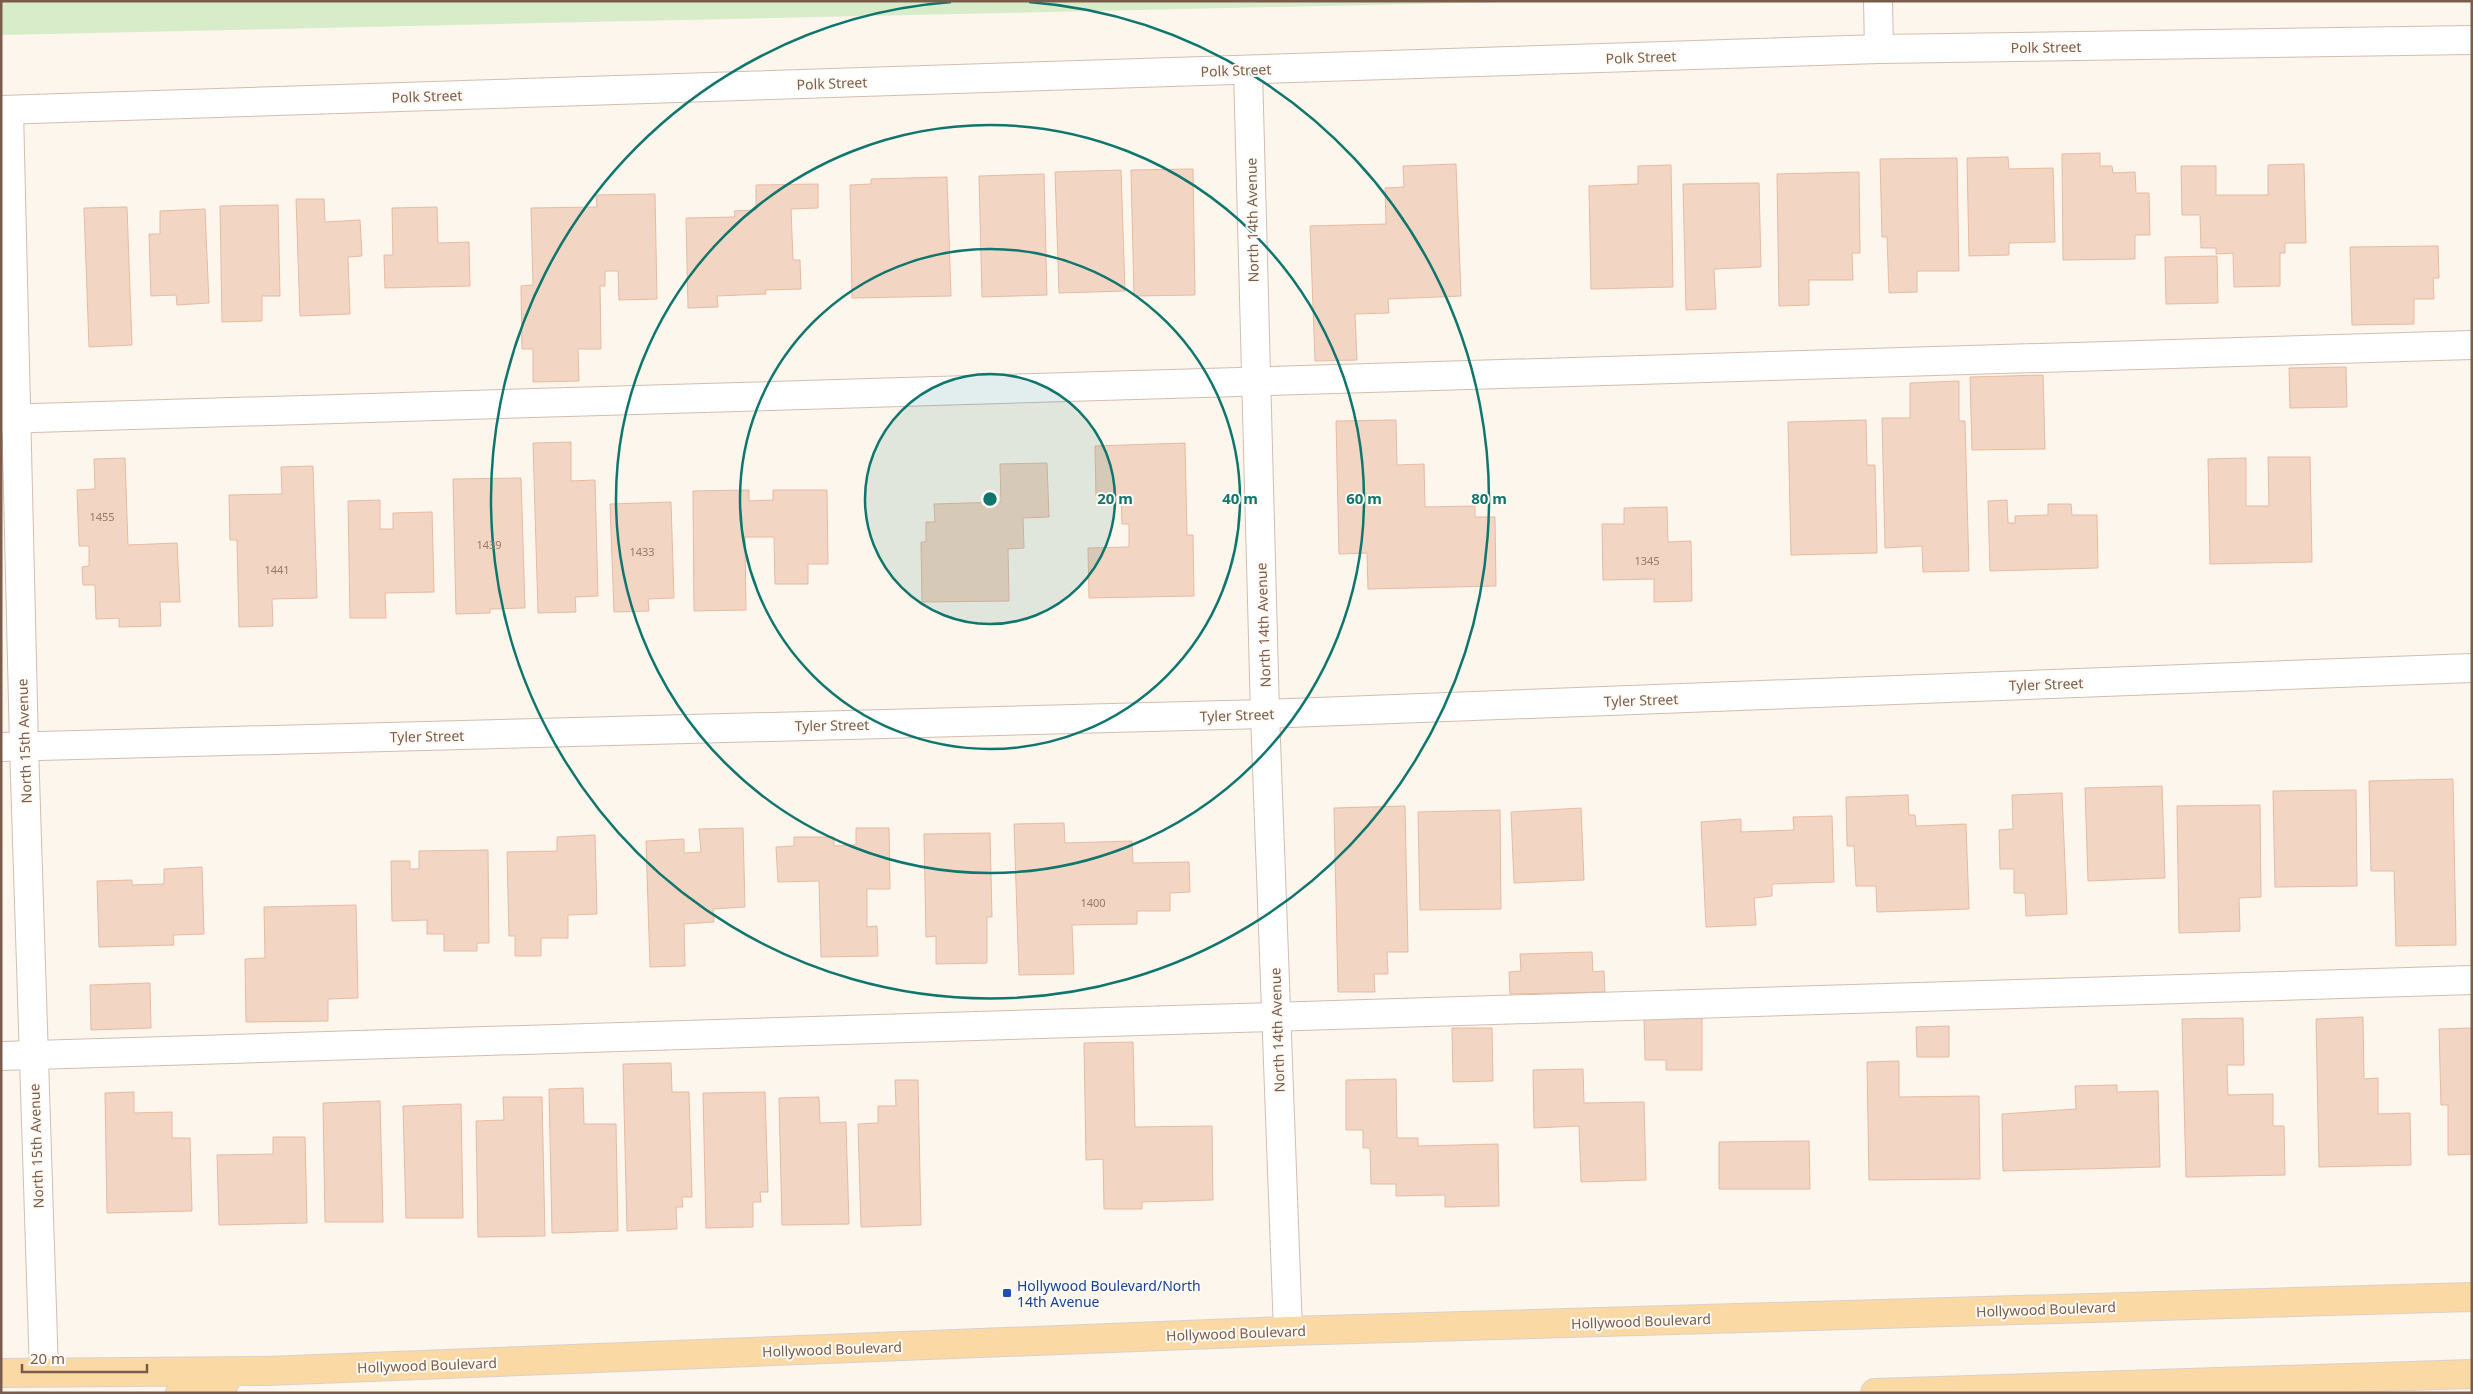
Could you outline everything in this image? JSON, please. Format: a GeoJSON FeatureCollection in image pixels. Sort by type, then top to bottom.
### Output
{"type":"FeatureCollection","features":[{"type":"Feature","properties":{"kind":"main road","name":"Hollywood Boulevard"},"geometry":{"type":"LineString","coordinates":[[1,1373],[267,1371],[1288,1331],[2472,1297]]}},
{"type":"Feature","properties":{"kind":"main road"},"geometry":{"type":"LineString","coordinates":[[180,1393],[267,1371]]}},
{"type":"Feature","properties":{"kind":"main road"},"geometry":{"type":"LineString","coordinates":[[5,1393],[44,1372]]}},
{"type":"Feature","properties":{"kind":"main road"},"geometry":{"type":"LineString","coordinates":[[1875,1393],[2472,1374]]}},
{"type":"Feature","properties":{"kind":"street"},"geometry":{"type":"LineString","coordinates":[[1878,1],[1879,50]]}},
{"type":"Feature","properties":{"kind":"street","name":"Polk Street"},"geometry":{"type":"LineString","coordinates":[[5,110],[1879,50],[2472,40]]}},
{"type":"Feature","properties":{"kind":"street","name":"North 14th Avenue"},"geometry":{"type":"LineString","coordinates":[[1248,70],[1265,714],[1288,1331]]}},
{"type":"Feature","properties":{"kind":"street","name":"North 15th Avenue"},"geometry":{"type":"LineString","coordinates":[[5,110],[13,746],[34,1055],[44,1372]]}},
{"type":"Feature","properties":{"kind":"street"},"geometry":{"type":"LineString","coordinates":[[9,419],[2472,345]]}},
{"type":"Feature","properties":{"kind":"street","name":"Tyler Street"},"geometry":{"type":"LineString","coordinates":[[13,746],[1265,714],[2472,668]]}},
{"type":"Feature","properties":{"kind":"street"},"geometry":{"type":"LineString","coordinates":[[1,1056],[2472,980]]}},
{"type":"Feature","properties":{"kind":"green space"},"geometry":{"type":"Polygon","coordinates":[[[1,1],[1550,1],[1,35],[1,1]]]}},
{"type":"Feature","properties":{"kind":"building"},"geometry":{"type":"Polygon","coordinates":[[[2100,153],[2100,166],[2112,166],[2113,173],[2135,172],[2136,193],[2149,193],[2150,235],[2135,235],[2135,259],[2063,260],[2062,154],[2100,153]]]}},
{"type":"Feature","properties":{"kind":"building"},"geometry":{"type":"Polygon","coordinates":[[[2008,157],[2009,169],[2053,168],[2055,242],[2009,243],[2009,255],[1969,256],[1967,158],[2008,157]]]}},
{"type":"Feature","properties":{"kind":"building"},"geometry":{"type":"Polygon","coordinates":[[[1957,158],[1959,271],[1917,271],[1917,292],[1889,293],[1887,237],[1882,237],[1880,159],[1957,158]]]}},
{"type":"Feature","properties":{"kind":"building"},"geometry":{"type":"Polygon","coordinates":[[[1456,164],[1461,296],[1388,299],[1389,313],[1355,314],[1357,360],[1315,361],[1310,226],[1386,224],[1385,188],[1404,187],[1403,166],[1456,164]]]}},
{"type":"Feature","properties":{"kind":"building"},"geometry":{"type":"Polygon","coordinates":[[[2304,164],[2306,243],[2285,243],[2285,253],[2280,253],[2280,286],[2234,287],[2233,253],[2216,254],[2216,248],[2201,248],[2200,215],[2182,215],[2181,166],[2216,166],[2216,195],[2268,195],[2268,165],[2304,164]]]}},
{"type":"Feature","properties":{"kind":"building"},"geometry":{"type":"Polygon","coordinates":[[[1671,165],[1673,287],[1591,289],[1589,186],[1638,184],[1638,166],[1671,165]]]}},
{"type":"Feature","properties":{"kind":"building"},"geometry":{"type":"Polygon","coordinates":[[[1193,169],[1195,295],[1134,296],[1131,170],[1193,169]]]}},
{"type":"Feature","properties":{"kind":"building"},"geometry":{"type":"Polygon","coordinates":[[[1121,170],[1125,291],[1059,293],[1055,172],[1121,170]]]}},
{"type":"Feature","properties":{"kind":"building"},"geometry":{"type":"Polygon","coordinates":[[[1859,172],[1860,253],[1852,253],[1853,280],[1809,280],[1809,305],[1779,306],[1777,174],[1859,172]]]}},
{"type":"Feature","properties":{"kind":"building"},"geometry":{"type":"Polygon","coordinates":[[[1044,174],[1047,295],[982,297],[979,176],[1044,174]]]}},
{"type":"Feature","properties":{"kind":"building"},"geometry":{"type":"Polygon","coordinates":[[[947,177],[951,296],[852,298],[850,185],[871,184],[871,179],[947,177]]]}},
{"type":"Feature","properties":{"kind":"building"},"geometry":{"type":"Polygon","coordinates":[[[1759,183],[1761,267],[1714,269],[1716,309],[1686,310],[1683,184],[1759,183]]]}},
{"type":"Feature","properties":{"kind":"building"},"geometry":{"type":"Polygon","coordinates":[[[818,184],[818,208],[791,209],[793,260],[800,260],[801,289],[765,290],[766,294],[717,296],[718,307],[688,308],[686,218],[735,217],[734,211],[756,210],[756,185],[818,184]]]}},
{"type":"Feature","properties":{"kind":"building"},"geometry":{"type":"Polygon","coordinates":[[[655,194],[657,299],[619,300],[618,271],[605,271],[605,286],[600,286],[601,349],[578,349],[579,381],[533,382],[533,349],[522,349],[521,286],[533,285],[531,208],[597,207],[596,195],[655,194]]]}},
{"type":"Feature","properties":{"kind":"building"},"geometry":{"type":"Polygon","coordinates":[[[296,199],[324,199],[325,222],[360,220],[362,256],[348,257],[350,314],[300,316],[296,199]]]}},
{"type":"Feature","properties":{"kind":"building"},"geometry":{"type":"Polygon","coordinates":[[[278,205],[280,296],[262,296],[262,321],[222,322],[220,206],[278,205]]]}},
{"type":"Feature","properties":{"kind":"building"},"geometry":{"type":"Polygon","coordinates":[[[127,207],[132,345],[89,347],[84,208],[127,207]]]}},
{"type":"Feature","properties":{"kind":"building"},"geometry":{"type":"Polygon","coordinates":[[[437,207],[438,243],[469,242],[470,286],[385,288],[384,255],[393,255],[392,208],[437,207]]]}},
{"type":"Feature","properties":{"kind":"building"},"geometry":{"type":"Polygon","coordinates":[[[205,209],[209,303],[177,305],[176,295],[151,296],[149,234],[160,234],[160,211],[205,209]]]}},
{"type":"Feature","properties":{"kind":"building"},"geometry":{"type":"Polygon","coordinates":[[[2438,246],[2439,278],[2433,278],[2434,299],[2414,299],[2414,324],[2352,325],[2350,247],[2438,246]]]}},
{"type":"Feature","properties":{"kind":"building"},"geometry":{"type":"Polygon","coordinates":[[[2217,256],[2218,303],[2166,304],[2165,257],[2217,256]]]}},
{"type":"Feature","properties":{"kind":"building"},"geometry":{"type":"Polygon","coordinates":[[[2346,367],[2347,407],[2290,408],[2289,368],[2346,367]]]}},
{"type":"Feature","properties":{"kind":"building"},"geometry":{"type":"Polygon","coordinates":[[[2043,375],[2045,449],[1972,450],[1970,377],[2043,375]]]}},
{"type":"Feature","properties":{"kind":"building"},"geometry":{"type":"Polygon","coordinates":[[[1959,381],[1959,421],[1965,421],[1969,571],[1923,572],[1922,546],[1885,548],[1882,418],[1910,418],[1910,383],[1959,381]]]}},
{"type":"Feature","properties":{"kind":"building"},"geometry":{"type":"Polygon","coordinates":[[[1396,420],[1397,465],[1424,464],[1425,507],[1475,506],[1475,517],[1495,517],[1496,586],[1368,589],[1367,553],[1339,554],[1336,421],[1396,420]]]}},
{"type":"Feature","properties":{"kind":"building"},"geometry":{"type":"Polygon","coordinates":[[[1866,420],[1867,465],[1875,465],[1877,553],[1791,555],[1788,422],[1866,420]]]}},
{"type":"Feature","properties":{"kind":"building"},"geometry":{"type":"Polygon","coordinates":[[[571,442],[571,481],[595,480],[598,596],[575,597],[576,612],[538,613],[533,443],[571,442]]]}},
{"type":"Feature","properties":{"kind":"building"},"geometry":{"type":"Polygon","coordinates":[[[1185,443],[1187,535],[1193,535],[1194,596],[1089,598],[1088,548],[1129,547],[1129,524],[1122,524],[1121,495],[1096,496],[1095,446],[1185,443]]]}},
{"type":"Feature","properties":{"kind":"building"},"geometry":{"type":"Polygon","coordinates":[[[2268,457],[2310,457],[2312,562],[2210,564],[2208,459],[2246,458],[2246,506],[2269,506],[2268,457]]]}},
{"type":"Feature","properties":{"kind":"building"},"geometry":{"type":"Polygon","coordinates":[[[125,458],[128,545],[177,543],[180,602],[160,602],[161,626],[119,627],[119,618],[96,619],[95,585],[83,585],[82,567],[89,566],[89,546],[79,546],[77,490],[95,489],[94,459],[125,458]]]}},
{"type":"Feature","properties":{"kind":"building"},"geometry":{"type":"Polygon","coordinates":[[[1047,463],[1049,517],[1023,518],[1024,548],[1008,549],[1009,601],[922,602],[921,542],[926,542],[926,522],[935,522],[934,504],[1001,502],[1000,464],[1047,463]]]}},
{"type":"Feature","properties":{"kind":"building"},"geometry":{"type":"Polygon","coordinates":[[[313,466],[317,598],[272,599],[273,626],[239,627],[237,540],[230,540],[229,495],[282,494],[281,467],[313,466]]]}},
{"type":"Feature","properties":{"kind":"building"},"geometry":{"type":"Polygon","coordinates":[[[521,478],[525,608],[490,609],[490,613],[456,614],[453,479],[521,478]]]}},
{"type":"Feature","properties":{"kind":"building"},"geometry":{"type":"Polygon","coordinates":[[[749,490],[749,501],[773,500],[773,490],[827,490],[828,564],[808,564],[808,584],[775,584],[774,537],[745,537],[746,610],[694,611],[693,491],[749,490]]]}},
{"type":"Feature","properties":{"kind":"building"},"geometry":{"type":"Polygon","coordinates":[[[380,500],[380,529],[393,529],[393,513],[432,512],[434,592],[385,593],[386,618],[350,618],[348,501],[380,500]]]}},
{"type":"Feature","properties":{"kind":"building"},"geometry":{"type":"Polygon","coordinates":[[[2007,500],[2008,523],[2015,523],[2015,516],[2048,515],[2048,504],[2071,504],[2072,515],[2097,515],[2098,568],[1990,571],[1988,501],[2007,500]]]}},
{"type":"Feature","properties":{"kind":"building"},"geometry":{"type":"Polygon","coordinates":[[[671,502],[674,598],[648,599],[649,611],[614,612],[610,504],[671,502]]]}},
{"type":"Feature","properties":{"kind":"building"},"geometry":{"type":"Polygon","coordinates":[[[1667,507],[1668,542],[1691,541],[1692,601],[1654,602],[1654,579],[1603,580],[1602,524],[1624,524],[1624,508],[1667,507]]]}},
{"type":"Feature","properties":{"kind":"building"},"geometry":{"type":"Polygon","coordinates":[[[2453,779],[2456,945],[2396,946],[2394,871],[2371,871],[2369,781],[2453,779]]]}},
{"type":"Feature","properties":{"kind":"building"},"geometry":{"type":"Polygon","coordinates":[[[2162,786],[2165,878],[2088,881],[2085,788],[2162,786]]]}},
{"type":"Feature","properties":{"kind":"building"},"geometry":{"type":"Polygon","coordinates":[[[2356,790],[2357,886],[2275,887],[2273,791],[2356,790]]]}},
{"type":"Feature","properties":{"kind":"building"},"geometry":{"type":"Polygon","coordinates":[[[2062,793],[2067,914],[2026,916],[2025,893],[2014,893],[2014,869],[2000,869],[1999,830],[2013,829],[2012,795],[2062,793]]]}},
{"type":"Feature","properties":{"kind":"building"},"geometry":{"type":"Polygon","coordinates":[[[1908,795],[1909,815],[1915,815],[1916,826],[1966,824],[1969,909],[1877,912],[1876,886],[1856,886],[1854,846],[1847,846],[1846,797],[1908,795]]]}},
{"type":"Feature","properties":{"kind":"building"},"geometry":{"type":"Polygon","coordinates":[[[2260,805],[2261,897],[2239,898],[2240,931],[2179,933],[2177,806],[2260,805]]]}},
{"type":"Feature","properties":{"kind":"building"},"geometry":{"type":"Polygon","coordinates":[[[1405,806],[1408,952],[1387,952],[1388,974],[1374,974],[1375,992],[1338,992],[1334,808],[1405,806]]]}},
{"type":"Feature","properties":{"kind":"building"},"geometry":{"type":"Polygon","coordinates":[[[1581,808],[1584,880],[1514,883],[1511,812],[1581,808]]]}},
{"type":"Feature","properties":{"kind":"building"},"geometry":{"type":"Polygon","coordinates":[[[1500,810],[1501,909],[1420,910],[1418,812],[1500,810]]]}},
{"type":"Feature","properties":{"kind":"building"},"geometry":{"type":"Polygon","coordinates":[[[1832,816],[1834,882],[1772,884],[1772,896],[1754,898],[1756,925],[1706,927],[1701,822],[1741,819],[1741,832],[1794,830],[1793,817],[1832,816]]]}},
{"type":"Feature","properties":{"kind":"building"},"geometry":{"type":"Polygon","coordinates":[[[1064,823],[1065,843],[1132,841],[1133,863],[1189,862],[1190,892],[1170,893],[1170,911],[1137,911],[1137,924],[1072,925],[1074,974],[1019,975],[1014,824],[1064,823]]]}},
{"type":"Feature","properties":{"kind":"building"},"geometry":{"type":"Polygon","coordinates":[[[743,828],[745,907],[713,909],[714,922],[684,924],[685,966],[650,967],[646,841],[684,839],[684,853],[701,852],[699,829],[743,828]]]}},
{"type":"Feature","properties":{"kind":"building"},"geometry":{"type":"Polygon","coordinates":[[[856,828],[889,828],[890,889],[867,889],[867,927],[877,926],[878,956],[821,957],[819,881],[778,882],[776,847],[794,846],[794,837],[834,837],[834,846],[856,845],[856,828]]]}},
{"type":"Feature","properties":{"kind":"building"},"geometry":{"type":"Polygon","coordinates":[[[990,833],[992,917],[987,917],[987,963],[936,964],[936,936],[926,937],[924,834],[990,833]]]}},
{"type":"Feature","properties":{"kind":"building"},"geometry":{"type":"Polygon","coordinates":[[[595,835],[597,914],[568,915],[568,938],[541,938],[541,956],[515,956],[515,936],[509,936],[507,852],[557,851],[557,837],[595,835]]]}},
{"type":"Feature","properties":{"kind":"building"},"geometry":{"type":"Polygon","coordinates":[[[488,850],[489,943],[477,943],[477,951],[444,951],[444,934],[427,934],[427,920],[392,921],[391,861],[410,861],[410,869],[419,869],[419,851],[488,850]]]}},
{"type":"Feature","properties":{"kind":"building"},"geometry":{"type":"Polygon","coordinates":[[[202,867],[204,934],[173,935],[174,945],[99,947],[97,881],[132,880],[132,885],[164,884],[164,869],[202,867]]]}},
{"type":"Feature","properties":{"kind":"building"},"geometry":{"type":"Polygon","coordinates":[[[356,905],[358,998],[328,999],[328,1021],[246,1022],[245,959],[265,958],[264,907],[356,905]]]}},
{"type":"Feature","properties":{"kind":"building"},"geometry":{"type":"Polygon","coordinates":[[[1592,952],[1593,972],[1604,971],[1605,992],[1510,994],[1509,972],[1521,971],[1520,954],[1592,952]]]}},
{"type":"Feature","properties":{"kind":"building"},"geometry":{"type":"Polygon","coordinates":[[[150,983],[151,1028],[91,1030],[90,985],[150,983]]]}},
{"type":"Feature","properties":{"kind":"building"},"geometry":{"type":"Polygon","coordinates":[[[1702,1016],[1702,1070],[1666,1070],[1666,1060],[1645,1060],[1644,1017],[1702,1016]]]}},
{"type":"Feature","properties":{"kind":"building"},"geometry":{"type":"Polygon","coordinates":[[[2363,1017],[2364,1079],[2378,1078],[2378,1114],[2410,1113],[2411,1165],[2319,1167],[2316,1019],[2363,1017]]]}},
{"type":"Feature","properties":{"kind":"building"},"geometry":{"type":"Polygon","coordinates":[[[2243,1018],[2244,1065],[2227,1065],[2228,1095],[2273,1094],[2273,1126],[2284,1126],[2285,1175],[2186,1177],[2182,1019],[2243,1018]]]}},
{"type":"Feature","properties":{"kind":"building"},"geometry":{"type":"Polygon","coordinates":[[[1949,1026],[1949,1057],[1917,1057],[1916,1027],[1949,1026]]]}},
{"type":"Feature","properties":{"kind":"building"},"geometry":{"type":"Polygon","coordinates":[[[1452,1028],[1492,1028],[1493,1081],[1453,1082],[1452,1028]]]}},
{"type":"Feature","properties":{"kind":"building"},"geometry":{"type":"Polygon","coordinates":[[[2472,1028],[2472,1154],[2448,1155],[2448,1105],[2441,1105],[2439,1029],[2472,1028]]]}},
{"type":"Feature","properties":{"kind":"building"},"geometry":{"type":"Polygon","coordinates":[[[1133,1042],[1135,1127],[1212,1126],[1213,1200],[1142,1202],[1142,1209],[1104,1209],[1103,1159],[1086,1160],[1084,1043],[1133,1042]]]}},
{"type":"Feature","properties":{"kind":"building"},"geometry":{"type":"Polygon","coordinates":[[[1899,1061],[1899,1097],[1979,1096],[1980,1179],[1869,1180],[1867,1062],[1899,1061]]]}},
{"type":"Feature","properties":{"kind":"building"},"geometry":{"type":"Polygon","coordinates":[[[671,1063],[672,1092],[689,1092],[692,1197],[682,1197],[683,1207],[676,1207],[677,1229],[627,1231],[623,1064],[671,1063]]]}},
{"type":"Feature","properties":{"kind":"building"},"geometry":{"type":"Polygon","coordinates":[[[1583,1069],[1584,1103],[1644,1102],[1646,1180],[1581,1182],[1579,1126],[1534,1128],[1533,1070],[1583,1069]]]}},
{"type":"Feature","properties":{"kind":"building"},"geometry":{"type":"Polygon","coordinates":[[[1396,1079],[1397,1138],[1418,1138],[1418,1146],[1498,1144],[1499,1206],[1445,1207],[1445,1195],[1396,1196],[1396,1184],[1371,1184],[1370,1148],[1363,1148],[1363,1130],[1346,1130],[1346,1080],[1396,1079]]]}},
{"type":"Feature","properties":{"kind":"building"},"geometry":{"type":"Polygon","coordinates":[[[895,1080],[918,1080],[921,1225],[861,1227],[858,1124],[878,1123],[878,1106],[896,1106],[895,1080]]]}},
{"type":"Feature","properties":{"kind":"building"},"geometry":{"type":"Polygon","coordinates":[[[2117,1085],[2117,1092],[2158,1091],[2160,1167],[2003,1171],[2002,1114],[2076,1109],[2075,1086],[2117,1085]]]}},
{"type":"Feature","properties":{"kind":"building"},"geometry":{"type":"Polygon","coordinates":[[[583,1088],[584,1124],[616,1124],[618,1231],[552,1233],[549,1089],[583,1088]]]}},
{"type":"Feature","properties":{"kind":"building"},"geometry":{"type":"Polygon","coordinates":[[[134,1092],[134,1113],[172,1112],[172,1138],[190,1138],[192,1211],[107,1213],[105,1093],[134,1092]]]}},
{"type":"Feature","properties":{"kind":"building"},"geometry":{"type":"Polygon","coordinates":[[[765,1092],[768,1192],[760,1192],[761,1202],[753,1202],[753,1227],[706,1228],[703,1093],[765,1092]]]}},
{"type":"Feature","properties":{"kind":"building"},"geometry":{"type":"Polygon","coordinates":[[[503,1097],[542,1097],[545,1236],[478,1237],[476,1121],[504,1120],[503,1097]]]}},
{"type":"Feature","properties":{"kind":"building"},"geometry":{"type":"Polygon","coordinates":[[[819,1097],[820,1123],[846,1122],[849,1224],[782,1225],[779,1098],[819,1097]]]}},
{"type":"Feature","properties":{"kind":"building"},"geometry":{"type":"Polygon","coordinates":[[[380,1101],[383,1222],[325,1222],[323,1103],[380,1101]]]}},
{"type":"Feature","properties":{"kind":"building"},"geometry":{"type":"Polygon","coordinates":[[[461,1104],[463,1218],[406,1218],[403,1106],[461,1104]]]}},
{"type":"Feature","properties":{"kind":"building"},"geometry":{"type":"Polygon","coordinates":[[[273,1137],[305,1137],[307,1223],[219,1225],[217,1155],[273,1154],[273,1137]]]}},
{"type":"Feature","properties":{"kind":"building"},"geometry":{"type":"Polygon","coordinates":[[[1809,1141],[1810,1189],[1719,1189],[1719,1142],[1809,1141]]]}},
{"type":"Feature","properties":{"kind":"place","name":"Hollywood Boulevard/North 14th Avenue"},"geometry":{"type":"Point","coordinates":[1007,1293]}}]}
